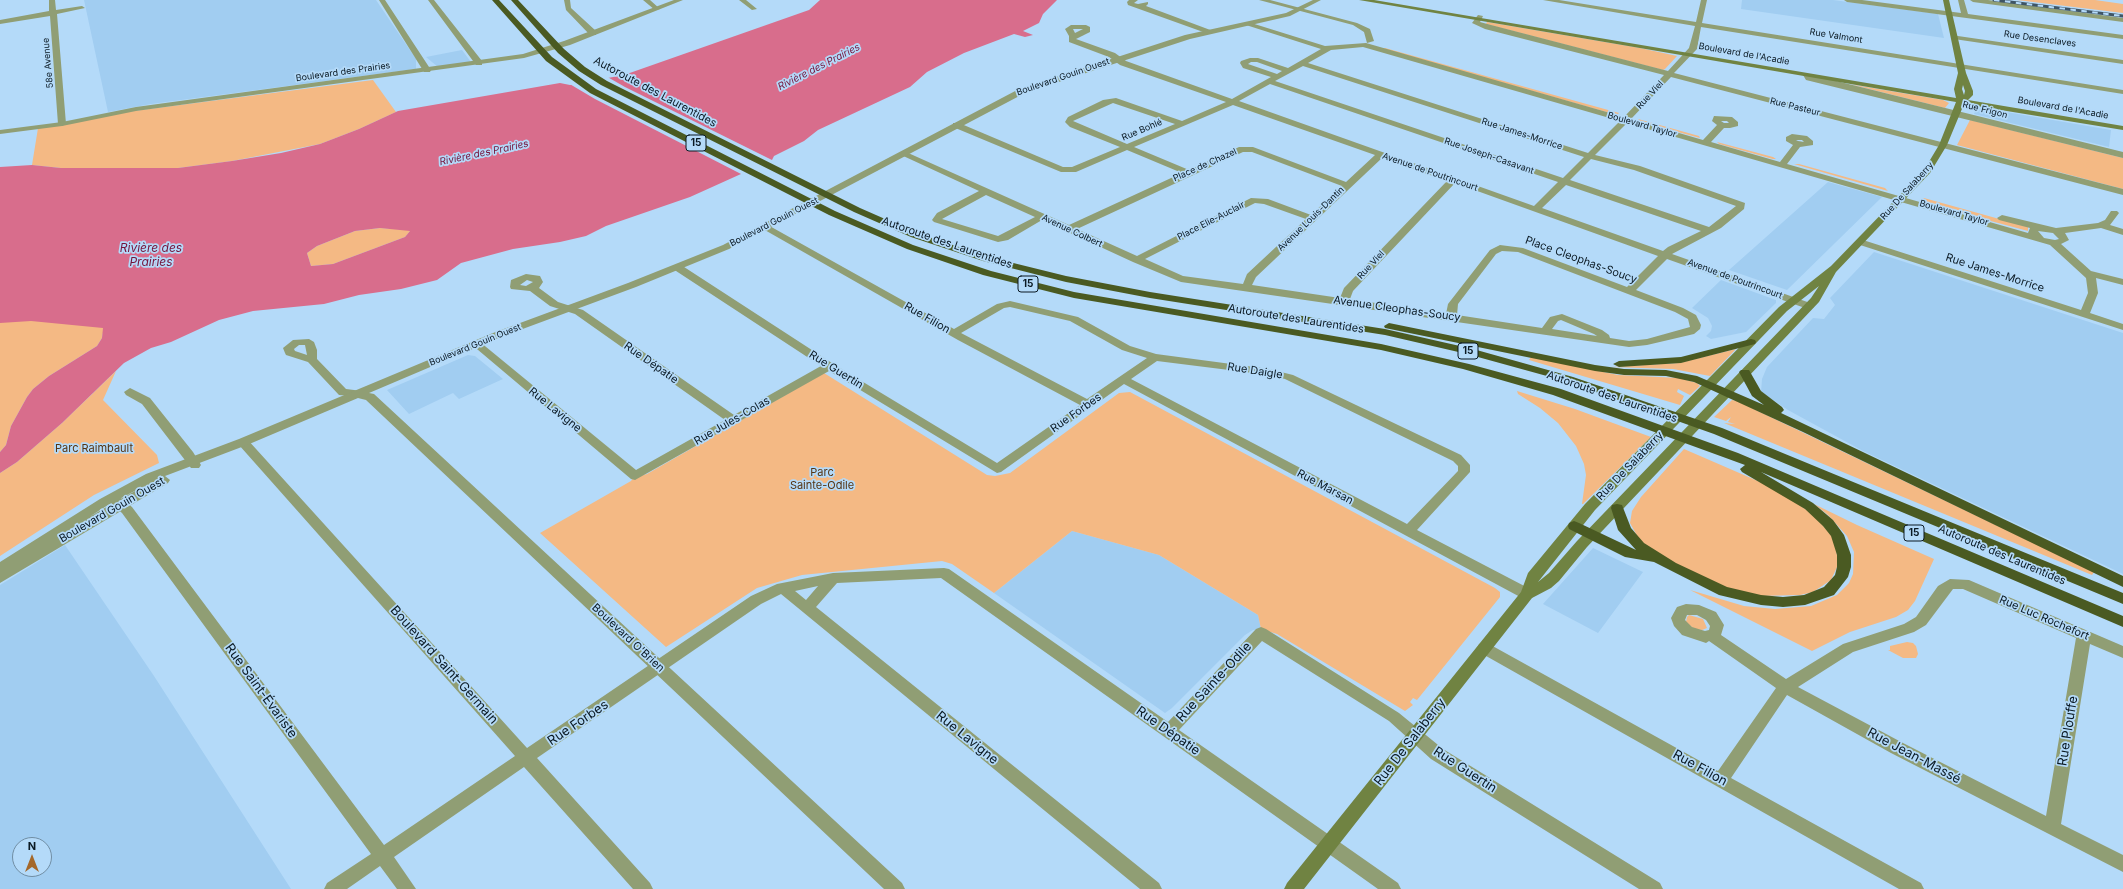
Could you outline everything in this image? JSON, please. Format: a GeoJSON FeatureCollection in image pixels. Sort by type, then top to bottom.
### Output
{"type":"FeatureCollection","features":[{"type":"Feature","properties":{"kind":"highway","name":"Autoroute des Laurentides"},"geometry":{"type":"LineString","coordinates":[[495,0],[555,64],[593,91],[832,213],[874,232],[933,255],[1032,285],[1115,304],[1320,336],[1430,358],[1539,387],[1645,422],[1705,445],[2123,622]]}},
{"type":"Feature","properties":{"kind":"highway","name":"Autoroute des Laurentides"},"geometry":{"type":"LineString","coordinates":[[514,0],[544,34],[574,63],[609,86],[888,224],[966,252],[1051,275],[1143,294],[1272,313],[1379,331],[1469,351],[1569,379],[1659,409],[1718,431],[2123,599]]}},
{"type":"Feature","properties":{"kind":"highway"},"geometry":{"type":"LineString","coordinates":[[1272,313],[1405,328],[1579,365],[1620,372],[1674,374],[1710,384],[1807,429],[2123,582]]}},
{"type":"Feature","properties":{"kind":"highway"},"geometry":{"type":"LineString","coordinates":[[1579,365],[1666,362],[1701,356],[1733,345],[1751,342]]}},
{"type":"Feature","properties":{"kind":"highway"},"geometry":{"type":"LineString","coordinates":[[1745,372],[1753,389],[1759,396],[1807,429]]}},
{"type":"Feature","properties":{"kind":"highway"},"geometry":{"type":"LineString","coordinates":[[1617,508],[1623,527],[1630,539],[1658,559],[1724,591],[1749,598],[1772,601],[1795,601],[1821,595],[1833,587],[1843,573],[1844,554],[1840,542],[1822,517],[1800,500],[1705,445]]}},
{"type":"Feature","properties":{"kind":"highway"},"geometry":{"type":"LineString","coordinates":[[1574,526],[1630,554],[1658,559]]}},
{"type":"Feature","properties":{"kind":"main road","name":"Boulevard de l'Acadie"},"geometry":{"type":"LineString","coordinates":[[1362,0],[1378,1],[1689,53],[1840,81],[2123,123]]}},
{"type":"Feature","properties":{"kind":"main road","name":"Boulevard de l'Acadie"},"geometry":{"type":"LineString","coordinates":[[1385,0],[1479,18]]}},
{"type":"Feature","properties":{"kind":"main road","name":"Rue De Salaberry"},"geometry":{"type":"LineString","coordinates":[[1943,0],[1948,11]]}},
{"type":"Feature","properties":{"kind":"main road","name":"Rue De Salaberry"},"geometry":{"type":"LineString","coordinates":[[1293,889],[1527,594],[1533,577],[1574,526],[1623,472],[1783,309],[1835,268],[1905,195],[1930,166],[1943,145],[1962,98],[1969,95],[1946,0]]}},
{"type":"Feature","properties":{"kind":"main road","name":"Boulevard de l'Acadie"},"geometry":{"type":"LineString","coordinates":[[1689,53],[1807,75]]}},
{"type":"Feature","properties":{"kind":"main road","name":"Boulevard de l'Acadie"},"geometry":{"type":"LineString","coordinates":[[1962,98],[2123,128]]}},
{"type":"Feature","properties":{"kind":"main road","name":"Rue De Salaberry"},"geometry":{"type":"LineString","coordinates":[[1527,594],[1546,584],[1809,306],[1818,295],[1835,268]]}},
{"type":"Feature","properties":{"kind":"street","name":"58e Avenue"},"geometry":{"type":"LineString","coordinates":[[52,0],[62,124]]}},
{"type":"Feature","properties":{"kind":"street"},"geometry":{"type":"LineString","coordinates":[[382,0],[427,70]]}},
{"type":"Feature","properties":{"kind":"street"},"geometry":{"type":"LineString","coordinates":[[431,0],[479,63]]}},
{"type":"Feature","properties":{"kind":"street"},"geometry":{"type":"LineString","coordinates":[[567,0],[568,9],[593,33]]}},
{"type":"Feature","properties":{"kind":"street"},"geometry":{"type":"LineString","coordinates":[[646,0],[657,9]]}},
{"type":"Feature","properties":{"kind":"street","name":"Boulevard des Prairies"},"geometry":{"type":"LineString","coordinates":[[0,132],[62,124],[136,109],[479,63],[545,51],[680,0]]}},
{"type":"Feature","properties":{"kind":"street"},"geometry":{"type":"LineString","coordinates":[[742,0],[754,8]]}},
{"type":"Feature","properties":{"kind":"street"},"geometry":{"type":"LineString","coordinates":[[1262,0],[1357,25],[1367,31],[1367,43]]}},
{"type":"Feature","properties":{"kind":"street","name":"Boulevard Gouin Ouest"},"geometry":{"type":"LineString","coordinates":[[0,568],[116,500],[194,463],[476,344],[677,268],[766,227],[1022,90],[1209,31],[1284,16],[1301,10],[1318,0]]}},
{"type":"Feature","properties":{"kind":"street","name":"Rue Valmont"},"geometry":{"type":"LineString","coordinates":[[1546,0],[1699,24],[1962,70],[2123,92]]}},
{"type":"Feature","properties":{"kind":"street","name":"Rue Viel"},"geometry":{"type":"LineString","coordinates":[[1536,209],[1629,117],[1689,53],[1699,24],[1703,0]]}},
{"type":"Feature","properties":{"kind":"street"},"geometry":{"type":"LineString","coordinates":[[1847,0],[1928,8],[1948,11],[1965,16],[2123,37]]}},
{"type":"Feature","properties":{"kind":"street"},"geometry":{"type":"LineString","coordinates":[[1961,0],[1965,16]]}},
{"type":"Feature","properties":{"kind":"street"},"geometry":{"type":"LineString","coordinates":[[1973,0],[2123,20]]}},
{"type":"Feature","properties":{"kind":"street"},"geometry":{"type":"LineString","coordinates":[[1138,2],[1209,31]]}},
{"type":"Feature","properties":{"kind":"street"},"geometry":{"type":"LineString","coordinates":[[0,22],[82,8]]}},
{"type":"Feature","properties":{"kind":"street","name":"Rue Pasteur"},"geometry":{"type":"LineString","coordinates":[[1479,18],[1476,23],[1484,26],[2123,192]]}},
{"type":"Feature","properties":{"kind":"street","name":"Boulevard Taylor"},"geometry":{"type":"LineString","coordinates":[[1248,24],[1329,48],[1367,43],[1905,195],[2054,243]]}},
{"type":"Feature","properties":{"kind":"street","name":"Avenue de Poutrincourt"},"geometry":{"type":"LineString","coordinates":[[1073,36],[1073,41],[1112,55],[1123,63],[1666,254],[1809,306]]}},
{"type":"Feature","properties":{"kind":"street","name":"Rue Desenclaves"},"geometry":{"type":"LineString","coordinates":[[1954,37],[2123,62]]}},
{"type":"Feature","properties":{"kind":"street","name":"Rue Bohlé"},"geometry":{"type":"LineString","coordinates":[[956,125],[1066,171],[1076,169],[1233,102],[1305,64],[1329,48]]}},
{"type":"Feature","properties":{"kind":"street"},"geometry":{"type":"LineString","coordinates":[[1279,77],[1244,64],[1250,60],[1258,60],[1290,71]]}},
{"type":"Feature","properties":{"kind":"street","name":"Rue James-Morrice"},"geometry":{"type":"LineString","coordinates":[[1305,64],[1589,156],[1637,168],[1740,203],[1741,207],[1720,224],[1709,230]]}},
{"type":"Feature","properties":{"kind":"street","name":"Rue Frigon"},"geometry":{"type":"LineString","coordinates":[[1807,75],[1810,78],[1840,81],[1956,114],[2123,155]]}},
{"type":"Feature","properties":{"kind":"street","name":"Rue Joseph-Casavant"},"geometry":{"type":"LineString","coordinates":[[1270,82],[1709,230]]}},
{"type":"Feature","properties":{"kind":"street"},"geometry":{"type":"LineString","coordinates":[[1182,124],[1121,101],[1113,100],[1106,101],[1070,120],[1070,123],[1073,125],[1189,172]]}},
{"type":"Feature","properties":{"kind":"street"},"geometry":{"type":"LineString","coordinates":[[1709,140],[1722,125]]}},
{"type":"Feature","properties":{"kind":"street"},"geometry":{"type":"LineString","coordinates":[[1786,161],[1798,144]]}},
{"type":"Feature","properties":{"kind":"street","name":"Place de Chazel"},"geometry":{"type":"LineString","coordinates":[[1068,229],[1189,172],[1237,151],[1247,149],[1346,185]]}},
{"type":"Feature","properties":{"kind":"street","name":"Avenue Colbert"},"geometry":{"type":"LineString","coordinates":[[903,154],[1181,280],[1246,288]]}},
{"type":"Feature","properties":{"kind":"street","name":"Avenue Louis-Dantin"},"geometry":{"type":"LineString","coordinates":[[1246,288],[1251,276],[1346,185],[1381,154]]}},
{"type":"Feature","properties":{"kind":"street","name":"Rue Viel"},"geometry":{"type":"LineString","coordinates":[[1344,302],[1348,290],[1453,180]]}},
{"type":"Feature","properties":{"kind":"street"},"geometry":{"type":"LineString","coordinates":[[986,192],[940,215],[937,220],[998,240],[1005,238],[1041,217]]}},
{"type":"Feature","properties":{"kind":"street","name":"Boulevard Taylor"},"geometry":{"type":"LineString","coordinates":[[1905,195],[2056,231]]}},
{"type":"Feature","properties":{"kind":"street","name":"Place Elie-Auclair"},"geometry":{"type":"LineString","coordinates":[[1136,260],[1254,200],[1265,201],[1312,218]]}},
{"type":"Feature","properties":{"kind":"street"},"geometry":{"type":"LineString","coordinates":[[2103,226],[2109,222],[2114,213]]}},
{"type":"Feature","properties":{"kind":"street"},"geometry":{"type":"LineString","coordinates":[[2056,231],[2103,226],[2123,232]]}},
{"type":"Feature","properties":{"kind":"street","name":"Rue Filion"},"geometry":{"type":"LineString","coordinates":[[766,227],[954,333],[1089,405]]}},
{"type":"Feature","properties":{"kind":"street"},"geometry":{"type":"LineString","coordinates":[[2036,238],[2033,230],[2041,228]]}},
{"type":"Feature","properties":{"kind":"street"},"geometry":{"type":"LineString","coordinates":[[1629,291],[1675,246],[1709,230]]}},
{"type":"Feature","properties":{"kind":"street"},"geometry":{"type":"LineString","coordinates":[[2054,243],[2062,242],[2064,240],[2062,235],[2056,231]]}},
{"type":"Feature","properties":{"kind":"street","name":"Rue James-Morrice"},"geometry":{"type":"LineString","coordinates":[[1860,242],[2123,327]]}},
{"type":"Feature","properties":{"kind":"street"},"geometry":{"type":"LineString","coordinates":[[2054,243],[2088,273],[2092,281],[2093,290],[2084,314]]}},
{"type":"Feature","properties":{"kind":"street","name":"Place Cleophas-Soucy"},"geometry":{"type":"LineString","coordinates":[[1451,317],[1452,308],[1455,302],[1493,252],[1503,248],[1518,249],[1689,315],[1696,325],[1690,332]]}},
{"type":"Feature","properties":{"kind":"street","name":"Rue Guertin"},"geometry":{"type":"LineString","coordinates":[[677,268],[829,366],[997,469]]}},
{"type":"Feature","properties":{"kind":"street"},"geometry":{"type":"LineString","coordinates":[[2088,273],[2123,282]]}},
{"type":"Feature","properties":{"kind":"street","name":"Rue Dépatie"},"geometry":{"type":"LineString","coordinates":[[532,288],[554,304],[579,312],[733,420]]}},
{"type":"Feature","properties":{"kind":"street","name":"Avenue Cleophas-Soucy"},"geometry":{"type":"LineString","coordinates":[[1246,288],[1637,344],[1690,332]]}},
{"type":"Feature","properties":{"kind":"street","name":"Rue Daigle"},"geometry":{"type":"LineString","coordinates":[[954,333],[1001,306],[1010,304],[1074,319],[1126,348],[1155,357],[1269,372],[1290,377],[1457,458],[1464,465],[1464,472],[1408,531]]}},
{"type":"Feature","properties":{"kind":"street","name":"Avenue Cleophas-Soucy"},"geometry":{"type":"LineString","coordinates":[[1547,331],[1547,327],[1554,319],[1562,318],[1598,332],[1604,336],[1606,340]]}},
{"type":"Feature","properties":{"kind":"street","name":"Rue Lavigne"},"geometry":{"type":"LineString","coordinates":[[476,344],[636,476]]}},
{"type":"Feature","properties":{"kind":"street","name":"Rue Forbes"},"geometry":{"type":"LineString","coordinates":[[997,469],[1155,357]]}},
{"type":"Feature","properties":{"kind":"street","name":"Boulevard O'Brien"},"geometry":{"type":"LineString","coordinates":[[312,360],[343,392],[370,397],[896,889]]}},
{"type":"Feature","properties":{"kind":"street","name":"Rue Jules-Colas"},"geometry":{"type":"LineString","coordinates":[[636,476],[829,366]]}},
{"type":"Feature","properties":{"kind":"street","name":"Rue Marsan"},"geometry":{"type":"LineString","coordinates":[[1124,380],[1527,594]]}},
{"type":"Feature","properties":{"kind":"street"},"geometry":{"type":"LineString","coordinates":[[130,392],[146,401],[194,463]]}},
{"type":"Feature","properties":{"kind":"street","name":"Boulevard Saint-Germain"},"geometry":{"type":"LineString","coordinates":[[243,442],[528,757],[644,889]]}},
{"type":"Feature","properties":{"kind":"street","name":"Boulevard Gouin Ouest"},"geometry":{"type":"LineString","coordinates":[[0,578],[116,500]]}},
{"type":"Feature","properties":{"kind":"street","name":"Rue Saint-Évariste"},"geometry":{"type":"LineString","coordinates":[[116,500],[127,510],[407,889]]}},
{"type":"Feature","properties":{"kind":"street","name":"Rue Dépatie"},"geometry":{"type":"LineString","coordinates":[[944,573],[1392,889]]}},
{"type":"Feature","properties":{"kind":"street","name":"Rue Forbes"},"geometry":{"type":"LineString","coordinates":[[333,889],[756,600],[782,588],[833,578],[944,573]]}},
{"type":"Feature","properties":{"kind":"street"},"geometry":{"type":"LineString","coordinates":[[807,608],[833,578]]}},
{"type":"Feature","properties":{"kind":"street","name":"Rue Luc Rochefort"},"geometry":{"type":"LineString","coordinates":[[1785,687],[1848,648],[1909,628],[1921,621],[1943,590],[1950,584],[1964,584],[2123,652]]}},
{"type":"Feature","properties":{"kind":"street","name":"Rue Lavigne"},"geometry":{"type":"LineString","coordinates":[[782,588],[1153,889]]}},
{"type":"Feature","properties":{"kind":"street","name":"Rue Guertin"},"geometry":{"type":"LineString","coordinates":[[1261,633],[1394,717],[1437,754],[1654,889]]}},
{"type":"Feature","properties":{"kind":"street","name":"Rue Sainte-Odile"},"geometry":{"type":"LineString","coordinates":[[1168,732],[1261,633]]}},
{"type":"Feature","properties":{"kind":"street","name":"Rue Plouffe"},"geometry":{"type":"LineString","coordinates":[[2052,827],[2084,635]]}},
{"type":"Feature","properties":{"kind":"street","name":"Rue Jean-Massé"},"geometry":{"type":"LineString","coordinates":[[1712,636],[1785,687],[2123,864]]}},
{"type":"Feature","properties":{"kind":"street","name":"Rue Filion"},"geometry":{"type":"LineString","coordinates":[[1484,648],[1721,779],[1915,889]]}},
{"type":"Feature","properties":{"kind":"street"},"geometry":{"type":"LineString","coordinates":[[1721,779],[1785,687]]}},
{"type":"Feature","properties":{"kind":"shaded area"},"geometry":{"type":"Polygon","coordinates":[[[84,0],[376,0],[416,59],[416,69],[151,104],[108,112],[84,0]]]}},
{"type":"Feature","properties":{"kind":"shaded area"},"geometry":{"type":"Polygon","coordinates":[[[1742,0],[1833,0],[1938,14],[1944,38],[1741,9],[1742,0]]]}},
{"type":"Feature","properties":{"kind":"shaded area"},"geometry":{"type":"Polygon","coordinates":[[[462,50],[471,62],[438,67],[426,57],[462,50]]]}},
{"type":"Feature","properties":{"kind":"shaded area"},"geometry":{"type":"Polygon","coordinates":[[[1977,107],[2111,130],[2109,147],[1974,114],[1977,107]]]}},
{"type":"Feature","properties":{"kind":"shaded area"},"geometry":{"type":"Polygon","coordinates":[[[1828,182],[1882,197],[1787,290],[1729,270],[1828,182]]]}},
{"type":"Feature","properties":{"kind":"shaded area"},"geometry":{"type":"Polygon","coordinates":[[[1874,252],[2123,333],[2123,574],[1863,451],[1788,410],[1761,392],[1762,379],[1767,367],[1813,318],[1824,319],[1835,305],[1830,298],[1874,252]]]}},
{"type":"Feature","properties":{"kind":"shaded area"},"geometry":{"type":"Polygon","coordinates":[[[1721,280],[1776,300],[1776,303],[1746,332],[1711,339],[1706,336],[1711,331],[1712,326],[1708,318],[1692,308],[1721,280]]]}},
{"type":"Feature","properties":{"kind":"shaded area"},"geometry":{"type":"Polygon","coordinates":[[[468,355],[475,356],[503,379],[459,399],[453,393],[409,414],[387,390],[468,355]]]}},
{"type":"Feature","properties":{"kind":"shaded area"},"geometry":{"type":"Polygon","coordinates":[[[1072,531],[1159,555],[1258,615],[1261,629],[1253,630],[1245,635],[1172,708],[1165,713],[994,593],[1072,531]]]}},
{"type":"Feature","properties":{"kind":"shaded area"},"geometry":{"type":"Polygon","coordinates":[[[65,545],[154,676],[291,889],[0,889],[0,585],[65,545]]]}},
{"type":"Feature","properties":{"kind":"shaded area"},"geometry":{"type":"Polygon","coordinates":[[[1593,548],[1643,572],[1598,633],[1543,604],[1593,548]]]}},
{"type":"Feature","properties":{"kind":"green space"},"geometry":{"type":"Polygon","coordinates":[[[2017,0],[2095,0],[2123,4],[2123,13],[2017,0]]]}},
{"type":"Feature","properties":{"kind":"green space"},"geometry":{"type":"Polygon","coordinates":[[[1487,22],[1640,48],[1677,56],[1663,70],[1486,24],[1487,22]]]}},
{"type":"Feature","properties":{"kind":"green space"},"geometry":{"type":"Polygon","coordinates":[[[1385,48],[1619,113],[1617,115],[1383,49],[1385,48]]]}},
{"type":"Feature","properties":{"kind":"green space"},"geometry":{"type":"Polygon","coordinates":[[[373,80],[396,112],[359,129],[320,144],[232,161],[178,168],[61,168],[32,165],[38,128],[103,115],[373,80]]]}},
{"type":"Feature","properties":{"kind":"green space"},"geometry":{"type":"Polygon","coordinates":[[[1849,84],[1943,100],[1949,103],[1945,108],[1849,84]]]}},
{"type":"Feature","properties":{"kind":"green space"},"geometry":{"type":"Polygon","coordinates":[[[1638,119],[1699,136],[1700,138],[1641,122],[1638,119]]]}},
{"type":"Feature","properties":{"kind":"green space"},"geometry":{"type":"Polygon","coordinates":[[[1970,120],[2123,158],[2123,189],[1957,145],[1970,120]]]}},
{"type":"Feature","properties":{"kind":"green space"},"geometry":{"type":"Polygon","coordinates":[[[1717,142],[1773,157],[1776,159],[1719,144],[1717,142]]]}},
{"type":"Feature","properties":{"kind":"green space"},"geometry":{"type":"Polygon","coordinates":[[[1794,164],[1799,164],[1885,188],[1888,191],[1794,164]]]}},
{"type":"Feature","properties":{"kind":"green space"},"geometry":{"type":"Polygon","coordinates":[[[1924,198],[2028,227],[2028,231],[1920,202],[1924,198]]]}},
{"type":"Feature","properties":{"kind":"green space"},"geometry":{"type":"Polygon","coordinates":[[[380,228],[411,230],[405,237],[333,264],[311,266],[307,253],[317,246],[355,231],[380,228]]]}},
{"type":"Feature","properties":{"kind":"green space"},"geometry":{"type":"Polygon","coordinates":[[[36,316],[104,327],[102,338],[97,346],[49,376],[33,389],[11,426],[6,445],[0,452],[0,319],[36,316]]]}},
{"type":"Feature","properties":{"kind":"green space"},"geometry":{"type":"Polygon","coordinates":[[[1736,349],[1710,376],[1673,369],[1611,367],[1679,363],[1736,349]]]}},
{"type":"Feature","properties":{"kind":"green space"},"geometry":{"type":"Polygon","coordinates":[[[1531,357],[1618,375],[1679,378],[1697,383],[1700,386],[1690,395],[1678,389],[1677,392],[1684,396],[1680,405],[1529,360],[1531,357]]]}},
{"type":"Feature","properties":{"kind":"green space","name":"Parc Raimbault"},"geometry":{"type":"Polygon","coordinates":[[[116,371],[103,400],[157,455],[159,463],[94,495],[0,556],[0,473],[17,462],[62,423],[116,371]]]}},
{"type":"Feature","properties":{"kind":"green space","name":"Parc Sainte-Odile"},"geometry":{"type":"Polygon","coordinates":[[[824,373],[987,475],[995,476],[1010,473],[1119,393],[1130,392],[1495,588],[1500,592],[1500,597],[1417,700],[1413,698],[1410,702],[1413,705],[1405,711],[1277,634],[1261,629],[1258,615],[1159,555],[1072,531],[994,593],[952,564],[942,561],[802,575],[757,588],[666,647],[540,533],[631,481],[633,478],[647,474],[824,373]]]}},
{"type":"Feature","properties":{"kind":"green space"},"geometry":{"type":"Polygon","coordinates":[[[1517,391],[1575,409],[1651,437],[1582,504],[1586,475],[1584,464],[1576,446],[1558,423],[1540,408],[1518,394],[1517,391]]]}},
{"type":"Feature","properties":{"kind":"green space"},"geometry":{"type":"Polygon","coordinates":[[[1732,400],[1737,401],[2094,572],[2092,575],[1724,423],[1735,424],[1728,422],[1731,417],[1726,421],[1714,417],[1732,400]]]}},
{"type":"Feature","properties":{"kind":"green space"},"geometry":{"type":"Polygon","coordinates":[[[1684,449],[1767,485],[1785,495],[1814,515],[1832,536],[1836,546],[1838,565],[1831,580],[1813,592],[1800,595],[1760,596],[1726,588],[1678,566],[1640,541],[1630,523],[1632,511],[1641,497],[1684,449]]]}},
{"type":"Feature","properties":{"kind":"green space"},"geometry":{"type":"Polygon","coordinates":[[[1814,504],[1934,559],[1915,601],[1908,610],[1896,617],[1850,632],[1812,651],[1690,590],[1744,606],[1775,609],[1811,606],[1837,595],[1849,583],[1853,574],[1854,552],[1847,536],[1828,515],[1814,504]]]}},
{"type":"Feature","properties":{"kind":"green space"},"geometry":{"type":"Polygon","coordinates":[[[1689,615],[1703,619],[1707,628],[1702,630],[1694,629],[1686,622],[1689,615]]]}},
{"type":"Feature","properties":{"kind":"green space"},"geometry":{"type":"Polygon","coordinates":[[[1907,642],[1913,643],[1916,646],[1918,654],[1916,658],[1903,658],[1888,650],[1890,650],[1890,646],[1907,642]]]}},
{"type":"Feature","properties":{"kind":"water","name":"Rivière des Prairies"},"geometry":{"type":"Polygon","coordinates":[[[820,0],[1057,0],[1043,14],[1039,23],[1023,31],[1033,35],[1025,37],[1014,34],[964,53],[927,72],[910,87],[818,130],[804,141],[774,156],[772,160],[690,197],[606,226],[586,236],[560,242],[513,249],[461,263],[437,280],[401,289],[359,295],[324,304],[253,311],[219,320],[171,342],[151,348],[124,363],[62,423],[17,462],[0,473],[0,452],[6,445],[11,426],[27,397],[33,389],[49,376],[97,346],[102,338],[103,328],[31,321],[0,323],[0,167],[32,165],[61,168],[178,168],[281,153],[320,144],[359,129],[398,111],[560,83],[570,85],[624,75],[809,10],[820,0]],[[380,228],[355,231],[317,246],[307,253],[311,266],[333,264],[405,237],[410,231],[380,228]]]}},
{"type":"Feature","properties":{"kind":"pier"},"geometry":{"type":"Polygon","coordinates":[[[604,75],[625,87],[774,161],[743,175],[595,99],[568,83],[604,75]]]}},
{"type":"Feature","properties":{"kind":"railway"},"geometry":{"type":"LineString","coordinates":[[1994,0],[2123,16]]}}]}
